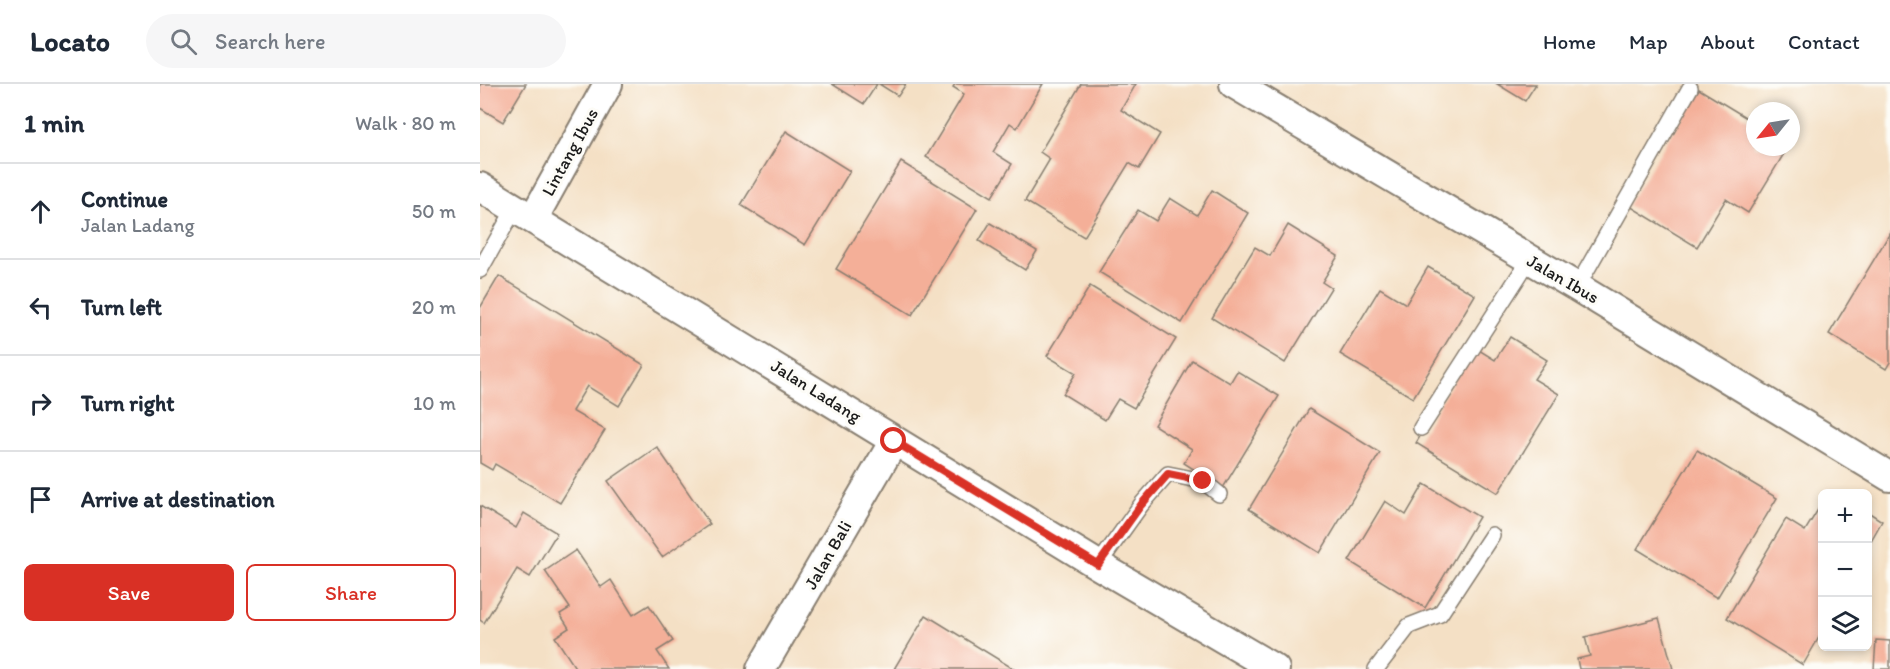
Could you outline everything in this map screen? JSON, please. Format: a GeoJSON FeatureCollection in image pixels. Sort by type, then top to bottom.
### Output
{"type":"FeatureCollection","features":[{"type":"Feature","properties":{"kind":"street","name":"Lintang Ibus"},"geometry":{"type":"LineString","coordinates":[[524,213],[608,84]]}},
{"type":"Feature","properties":{"kind":"street","name":"Jalan Ibus"},"geometry":{"type":"LineString","coordinates":[[1234,84],[1577,287],[1890,477]]}},
{"type":"Feature","properties":{"kind":"street","name":"Jalan Ladang"},"geometry":{"type":"LineString","coordinates":[[480,187],[1098,565],[1275,669]]}},
{"type":"Feature","properties":{"kind":"street","name":"Jalan Bali"},"geometry":{"type":"LineString","coordinates":[[761,669],[894,441]]}},
{"type":"Feature","properties":{"kind":"lane"},"geometry":{"type":"LineString","coordinates":[[1577,287],[1690,88]]}},
{"type":"Feature","properties":{"kind":"lane"},"geometry":{"type":"LineString","coordinates":[[480,270],[524,213]]}},
{"type":"Feature","properties":{"kind":"lane"},"geometry":{"type":"LineString","coordinates":[[1421,428],[1529,260]]}},
{"type":"Feature","properties":{"kind":"lane"},"geometry":{"type":"LineString","coordinates":[[1098,565],[1141,505],[1168,474],[1203,481],[1219,494]]}},
{"type":"Feature","properties":{"kind":"lane"},"geometry":{"type":"LineString","coordinates":[[1376,669],[1409,626],[1440,614],[1492,535]]}},
{"type":"Feature","properties":{"kind":"building"},"geometry":{"type":"Polygon","coordinates":[[[480,84],[526,84],[503,122],[480,108],[480,84]]]}},
{"type":"Feature","properties":{"kind":"building"},"geometry":{"type":"Polygon","coordinates":[[[832,84],[877,84],[864,104],[832,84]]]}},
{"type":"Feature","properties":{"kind":"building"},"geometry":{"type":"Polygon","coordinates":[[[879,84],[906,84],[898,96],[879,84]]]}},
{"type":"Feature","properties":{"kind":"building"},"geometry":{"type":"Polygon","coordinates":[[[955,84],[1043,84],[1017,128],[1010,123],[993,152],[1012,164],[992,197],[926,157],[964,94],[953,87],[955,84]]]}},
{"type":"Feature","properties":{"kind":"building"},"geometry":{"type":"Polygon","coordinates":[[[1081,84],[1136,84],[1121,110],[1160,134],[1139,169],[1129,163],[1084,237],[1025,201],[1050,159],[1040,152],[1081,84]]]}},
{"type":"Feature","properties":{"kind":"building"},"geometry":{"type":"Polygon","coordinates":[[[1497,84],[1536,84],[1525,101],[1497,84]]]}},
{"type":"Feature","properties":{"kind":"building"},"geometry":{"type":"Polygon","coordinates":[[[1699,89],[1746,118],[1746,156],[1783,156],[1748,213],[1726,199],[1697,247],[1628,205],[1699,89]]]}},
{"type":"Feature","properties":{"kind":"building"},"geometry":{"type":"Polygon","coordinates":[[[786,131],[850,171],[805,245],[741,205],[786,131]]]}},
{"type":"Feature","properties":{"kind":"building"},"geometry":{"type":"Polygon","coordinates":[[[901,162],[977,209],[912,315],[836,269],[901,162]]]}},
{"type":"Feature","properties":{"kind":"building"},"geometry":{"type":"Polygon","coordinates":[[[1212,190],[1248,213],[1182,323],[1099,272],[1138,210],[1156,221],[1170,198],[1197,215],[1212,190]]]}},
{"type":"Feature","properties":{"kind":"building"},"geometry":{"type":"Polygon","coordinates":[[[990,223],[1037,251],[1025,270],[979,241],[990,223]]]}},
{"type":"Feature","properties":{"kind":"building"},"geometry":{"type":"Polygon","coordinates":[[[1288,225],[1338,256],[1322,282],[1331,288],[1285,363],[1212,318],[1255,247],[1270,256],[1288,225]]]}},
{"type":"Feature","properties":{"kind":"building"},"geometry":{"type":"Polygon","coordinates":[[[1890,233],[1890,362],[1886,369],[1829,334],[1890,233]]]}},
{"type":"Feature","properties":{"kind":"building"},"geometry":{"type":"Polygon","coordinates":[[[1428,267],[1475,295],[1413,398],[1340,354],[1380,288],[1406,304],[1428,267]]]}},
{"type":"Feature","properties":{"kind":"building"},"geometry":{"type":"Polygon","coordinates":[[[499,276],[644,365],[619,406],[587,386],[572,411],[605,430],[560,503],[495,464],[492,470],[480,463],[480,308],[499,276]]]}},
{"type":"Feature","properties":{"kind":"building"},"geometry":{"type":"Polygon","coordinates":[[[1090,286],[1176,339],[1134,408],[1118,399],[1105,420],[1063,394],[1076,373],[1047,356],[1090,286]]]}},
{"type":"Feature","properties":{"kind":"building"},"geometry":{"type":"Polygon","coordinates":[[[1510,337],[1547,360],[1534,379],[1559,394],[1498,493],[1416,443],[1474,347],[1495,360],[1510,337]]]}},
{"type":"Feature","properties":{"kind":"building"},"geometry":{"type":"Polygon","coordinates":[[[1192,360],[1230,383],[1237,371],[1279,396],[1223,488],[1184,463],[1192,449],[1154,425],[1192,360]]]}},
{"type":"Feature","properties":{"kind":"building"},"geometry":{"type":"Polygon","coordinates":[[[1309,409],[1380,453],[1320,553],[1249,509],[1309,409]]]}},
{"type":"Feature","properties":{"kind":"building"},"geometry":{"type":"Polygon","coordinates":[[[657,447],[710,524],[662,557],[608,481],[657,447]]]}},
{"type":"Feature","properties":{"kind":"building"},"geometry":{"type":"Polygon","coordinates":[[[1697,450],[1777,498],[1717,598],[1637,549],[1697,450]]]}},
{"type":"Feature","properties":{"kind":"building"},"geometry":{"type":"Polygon","coordinates":[[[1424,484],[1479,517],[1425,608],[1349,561],[1385,501],[1406,515],[1424,484]]]}},
{"type":"Feature","properties":{"kind":"building"},"geometry":{"type":"Polygon","coordinates":[[[480,506],[516,528],[524,513],[557,533],[530,577],[517,569],[484,623],[480,620],[480,506]]]}},
{"type":"Feature","properties":{"kind":"building"},"geometry":{"type":"Polygon","coordinates":[[[1818,510],[1818,639],[1803,665],[1727,618],[1786,519],[1805,531],[1818,510]]]}},
{"type":"Feature","properties":{"kind":"building"},"geometry":{"type":"Polygon","coordinates":[[[1872,515],[1882,521],[1872,539],[1872,515]]]}},
{"type":"Feature","properties":{"kind":"building"},"geometry":{"type":"Polygon","coordinates":[[[576,550],[601,587],[611,580],[633,615],[649,605],[673,641],[657,651],[669,669],[576,669],[555,637],[569,628],[560,614],[570,608],[545,571],[576,550]]]}},
{"type":"Feature","properties":{"kind":"building"},"geometry":{"type":"Polygon","coordinates":[[[926,615],[1014,669],[894,669],[926,615]]]}},
{"type":"Feature","properties":{"kind":"building"},"geometry":{"type":"Polygon","coordinates":[[[1659,618],[1673,669],[1579,669],[1577,659],[1590,656],[1585,637],[1659,618]]]}},
{"type":"Feature","properties":{"kind":"building"},"geometry":{"type":"Polygon","coordinates":[[[1876,640],[1890,641],[1890,669],[1874,669],[1876,640]]]}},
{"type":"Feature","properties":{"kind":"route"},"geometry":{"type":"LineString","coordinates":[[894,441],[1098,565],[1141,505],[1168,474],[1203,481]]}}]}
